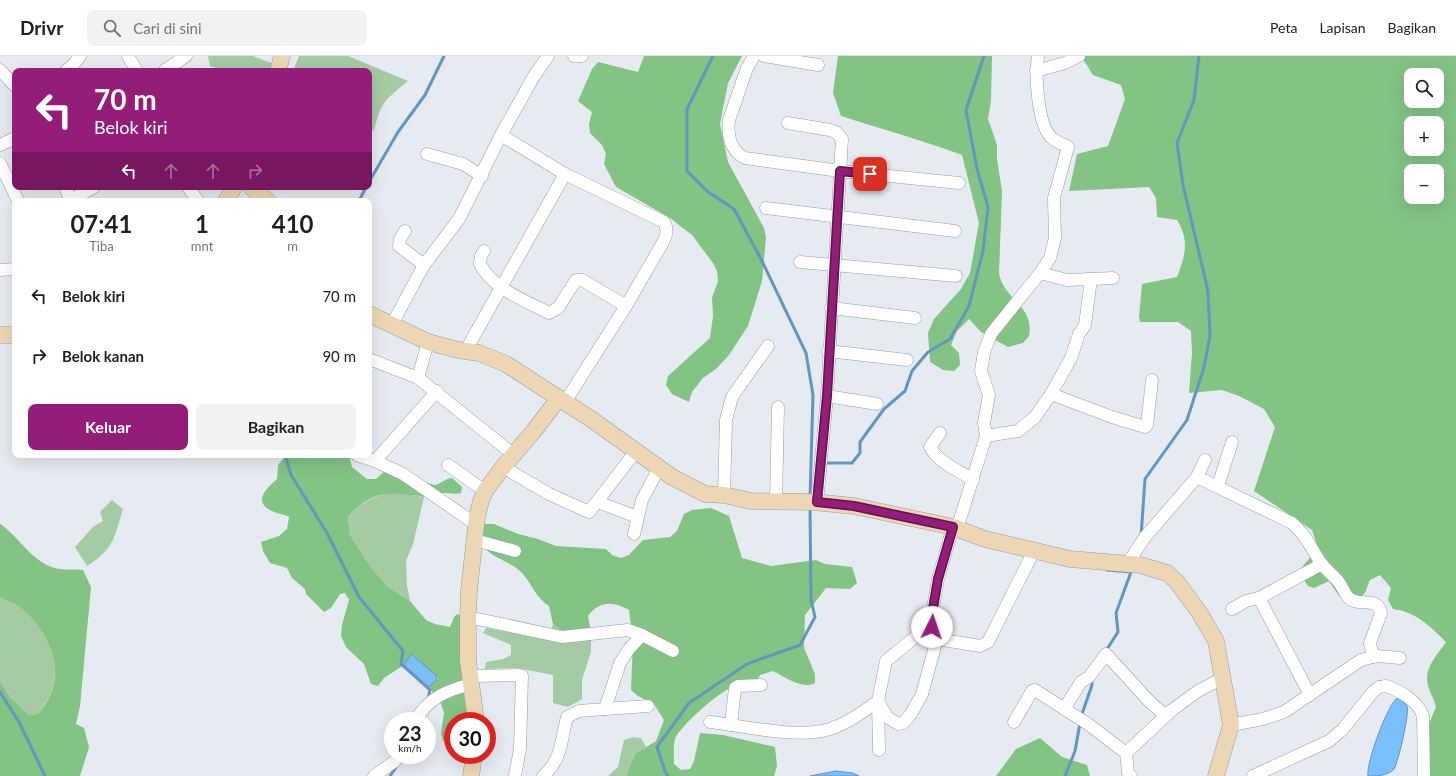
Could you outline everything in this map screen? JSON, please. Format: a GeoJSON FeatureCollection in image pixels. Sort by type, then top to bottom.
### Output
{"type":"FeatureCollection","features":[{"type":"Feature","properties":{"kind":"street"},"geometry":{"type":"LineString","coordinates":[[69,68],[80,56]]}},
{"type":"Feature","properties":{"kind":"street"},"geometry":{"type":"LineString","coordinates":[[128,56],[135,68]]}},
{"type":"Feature","properties":{"kind":"street"},"geometry":{"type":"LineString","coordinates":[[169,68],[186,56]]}},
{"type":"Feature","properties":{"kind":"street"},"geometry":{"type":"LineString","coordinates":[[279,68],[282,56]]}},
{"type":"Feature","properties":{"kind":"street"},"geometry":{"type":"LineString","coordinates":[[391,326],[424,265],[459,219],[482,176],[501,135],[534,76],[548,56]]}},
{"type":"Feature","properties":{"kind":"street"},"geometry":{"type":"LineString","coordinates":[[574,56],[582,56]]}},
{"type":"Feature","properties":{"kind":"street"},"geometry":{"type":"LineString","coordinates":[[754,56],[747,68],[729,120],[728,128],[733,149],[745,158],[840,171],[959,184]]}},
{"type":"Feature","properties":{"kind":"street"},"geometry":{"type":"LineString","coordinates":[[764,56],[818,65]]}},
{"type":"Feature","properties":{"kind":"street"},"geometry":{"type":"LineString","coordinates":[[878,701],[887,717],[894,723],[900,724],[907,720],[915,709],[922,694],[937,639],[931,620],[938,579],[953,530],[973,480],[986,436],[984,423],[989,395],[982,371],[984,352],[991,334],[1040,273],[1050,258],[1054,248],[1054,198],[1068,147],[1051,137],[1043,124],[1036,71],[1038,56]]}},
{"type":"Feature","properties":{"kind":"street"},"geometry":{"type":"LineString","coordinates":[[1036,71],[1065,63],[1079,56]]}},
{"type":"Feature","properties":{"kind":"street"},"geometry":{"type":"LineString","coordinates":[[0,70],[12,83]]}},
{"type":"Feature","properties":{"kind":"street"},"geometry":{"type":"LineString","coordinates":[[788,123],[836,132],[842,139],[828,351],[827,396],[820,464],[812,502]]}},
{"type":"Feature","properties":{"kind":"street"},"geometry":{"type":"LineString","coordinates":[[475,712],[467,648],[469,591],[476,533],[481,502],[485,491],[503,467],[562,400],[626,306],[667,234],[667,227],[664,222],[565,174],[501,135]]}},
{"type":"Feature","properties":{"kind":"street"},"geometry":{"type":"LineString","coordinates":[[0,146],[12,140]]}},
{"type":"Feature","properties":{"kind":"street"},"geometry":{"type":"LineString","coordinates":[[427,154],[463,164],[482,176]]}},
{"type":"Feature","properties":{"kind":"street"},"geometry":{"type":"LineString","coordinates":[[0,163],[12,188]]}},
{"type":"Feature","properties":{"kind":"street"},"geometry":{"type":"LineString","coordinates":[[466,350],[565,174]]}},
{"type":"Feature","properties":{"kind":"street"},"geometry":{"type":"LineString","coordinates":[[75,198],[89,190]]}},
{"type":"Feature","properties":{"kind":"street"},"geometry":{"type":"LineString","coordinates":[[255,190],[264,198]]}},
{"type":"Feature","properties":{"kind":"street"},"geometry":{"type":"LineString","coordinates":[[766,208],[954,231]]}},
{"type":"Feature","properties":{"kind":"street"},"geometry":{"type":"LineString","coordinates":[[405,231],[400,239],[399,246],[424,265]]}},
{"type":"Feature","properties":{"kind":"street"},"geometry":{"type":"LineString","coordinates":[[484,251],[481,256],[480,264],[501,287],[548,313],[558,308],[576,280],[582,280],[626,306]]}},
{"type":"Feature","properties":{"kind":"street"},"geometry":{"type":"LineString","coordinates":[[800,262],[956,276]]}},
{"type":"Feature","properties":{"kind":"street"},"geometry":{"type":"LineString","coordinates":[[0,270],[12,268]]}},
{"type":"Feature","properties":{"kind":"street"},"geometry":{"type":"LineString","coordinates":[[1040,273],[1067,280],[1113,278]]}},
{"type":"Feature","properties":{"kind":"street"},"geometry":{"type":"LineString","coordinates":[[986,436],[1018,431],[1035,417],[1052,394],[1071,358],[1079,334],[1085,325],[1092,279]]}},
{"type":"Feature","properties":{"kind":"street"},"geometry":{"type":"LineString","coordinates":[[832,308],[915,318]]}},
{"type":"Feature","properties":{"kind":"street"},"geometry":{"type":"LineString","coordinates":[[372,316],[391,326],[428,342],[479,353],[506,364],[562,400],[659,468],[706,494],[724,495],[751,501],[776,503],[812,502],[854,506],[953,530],[1032,555],[1133,564],[1167,573],[1177,582],[1199,612],[1216,641],[1231,725],[1216,776]]}},
{"type":"Feature","properties":{"kind":"street"},"geometry":{"type":"LineString","coordinates":[[0,335],[12,335]]}},
{"type":"Feature","properties":{"kind":"street"},"geometry":{"type":"LineString","coordinates":[[418,378],[428,342]]}},
{"type":"Feature","properties":{"kind":"street"},"geometry":{"type":"LineString","coordinates":[[724,495],[726,420],[732,397],[768,346]]}},
{"type":"Feature","properties":{"kind":"street"},"geometry":{"type":"LineString","coordinates":[[828,351],[907,360]]}},
{"type":"Feature","properties":{"kind":"street"},"geometry":{"type":"LineString","coordinates":[[372,360],[418,378],[437,391],[514,455]]}},
{"type":"Feature","properties":{"kind":"street"},"geometry":{"type":"LineString","coordinates":[[1052,394],[1112,417],[1145,427],[1147,425],[1152,380]]}},
{"type":"Feature","properties":{"kind":"street"},"geometry":{"type":"LineString","coordinates":[[375,461],[437,391]]}},
{"type":"Feature","properties":{"kind":"street"},"geometry":{"type":"LineString","coordinates":[[827,396],[877,404]]}},
{"type":"Feature","properties":{"kind":"street"},"geometry":{"type":"LineString","coordinates":[[776,503],[778,407]]}},
{"type":"Feature","properties":{"kind":"street"},"geometry":{"type":"LineString","coordinates":[[940,433],[930,447],[933,452],[944,462],[973,480]]}},
{"type":"Feature","properties":{"kind":"street"},"geometry":{"type":"LineString","coordinates":[[1218,486],[1232,442]]}},
{"type":"Feature","properties":{"kind":"street"},"geometry":{"type":"LineString","coordinates":[[503,467],[549,494],[591,512],[636,451]]}},
{"type":"Feature","properties":{"kind":"street"},"geometry":{"type":"LineString","coordinates":[[366,458],[403,474],[476,533],[515,551]]}},
{"type":"Feature","properties":{"kind":"street"},"geometry":{"type":"LineString","coordinates":[[1133,564],[1142,542],[1197,477],[1205,460]]}},
{"type":"Feature","properties":{"kind":"street"},"geometry":{"type":"LineString","coordinates":[[448,465],[485,491]]}},
{"type":"Feature","properties":{"kind":"street"},"geometry":{"type":"LineString","coordinates":[[634,534],[637,517],[647,487],[659,468]]}},
{"type":"Feature","properties":{"kind":"street"},"geometry":{"type":"LineString","coordinates":[[1197,477],[1292,523],[1299,530],[1322,564],[1352,601],[1373,602],[1380,610],[1379,620],[1370,643],[1373,657]]}},
{"type":"Feature","properties":{"kind":"street"},"geometry":{"type":"LineString","coordinates":[[598,502],[637,517]]}},
{"type":"Feature","properties":{"kind":"street"},"geometry":{"type":"LineString","coordinates":[[937,639],[980,646],[988,642],[1032,555]]}},
{"type":"Feature","properties":{"kind":"street"},"geometry":{"type":"LineString","coordinates":[[1232,608],[1246,601],[1259,598],[1322,564]]}},
{"type":"Feature","properties":{"kind":"street"},"geometry":{"type":"LineString","coordinates":[[1259,598],[1310,694]]}},
{"type":"Feature","properties":{"kind":"street"},"geometry":{"type":"LineString","coordinates":[[468,617],[562,637],[579,636],[622,629],[642,635],[659,646],[673,651]]}},
{"type":"Feature","properties":{"kind":"street"},"geometry":{"type":"LineString","coordinates":[[879,750],[878,701],[886,661],[914,638],[931,620]]}},
{"type":"Feature","properties":{"kind":"street"},"geometry":{"type":"LineString","coordinates":[[605,708],[620,663],[629,649],[642,635]]}},
{"type":"Feature","properties":{"kind":"street"},"geometry":{"type":"LineString","coordinates":[[1068,711],[1081,682],[1089,677],[1103,656],[1108,655],[1145,697],[1165,715]]}},
{"type":"Feature","properties":{"kind":"street"},"geometry":{"type":"LineString","coordinates":[[1231,725],[1264,719],[1284,712],[1361,660],[1373,657],[1400,658]]}},
{"type":"Feature","properties":{"kind":"street"},"geometry":{"type":"LineString","coordinates":[[422,712],[431,702],[448,690],[471,680],[500,674],[519,674],[522,676],[520,749],[515,776]]}},
{"type":"Feature","properties":{"kind":"street"},"geometry":{"type":"LineString","coordinates":[[1126,753],[1165,715],[1198,691],[1223,678]]}},
{"type":"Feature","properties":{"kind":"street"},"geometry":{"type":"LineString","coordinates":[[731,725],[735,688],[738,686],[761,685]]}},
{"type":"Feature","properties":{"kind":"street"},"geometry":{"type":"LineString","coordinates":[[1252,776],[1329,741],[1342,730],[1373,692],[1379,687],[1386,686],[1408,698],[1421,710],[1423,716],[1424,776]]}},
{"type":"Feature","properties":{"kind":"street"},"geometry":{"type":"LineString","coordinates":[[1014,722],[1033,690],[1088,724],[1126,753],[1128,773],[1131,776]]}},
{"type":"Feature","properties":{"kind":"street"},"geometry":{"type":"LineString","coordinates":[[710,722],[789,732],[821,732],[841,724],[878,701]]}},
{"type":"Feature","properties":{"kind":"street"},"geometry":{"type":"LineString","coordinates":[[543,776],[556,763],[560,752],[567,717],[579,711],[648,706]]}},
{"type":"Feature","properties":{"kind":"street"},"geometry":{"type":"LineString","coordinates":[[374,776],[391,764]]}},
{"type":"Feature","properties":{"kind":"street"},"geometry":{"type":"LineString","coordinates":[[471,776],[473,764]]}},
{"type":"Feature","properties":{"kind":"green space"},"geometry":{"type":"Polygon","coordinates":[[[208,56],[253,56],[284,68],[217,68],[210,66],[208,56]]]}},
{"type":"Feature","properties":{"kind":"green space"},"geometry":{"type":"Polygon","coordinates":[[[299,56],[348,56],[408,81],[389,98],[381,108],[374,132],[372,129],[372,68],[294,68],[299,56]]]}},
{"type":"Feature","properties":{"kind":"green space"},"geometry":{"type":"Polygon","coordinates":[[[644,56],[742,56],[728,83],[720,124],[728,162],[764,228],[766,237],[762,281],[748,326],[729,355],[716,369],[703,378],[692,392],[689,402],[672,394],[666,385],[668,376],[710,338],[713,316],[712,298],[718,281],[717,271],[713,263],[692,235],[670,218],[616,187],[604,164],[606,154],[602,145],[590,133],[589,124],[592,112],[578,101],[592,69],[598,62],[638,72],[644,56]]]}},
{"type":"Feature","properties":{"kind":"green space"},"geometry":{"type":"Polygon","coordinates":[[[838,56],[992,56],[991,101],[988,119],[997,145],[997,159],[1002,191],[999,273],[1006,290],[1027,317],[1030,326],[1029,336],[1023,343],[1008,347],[981,332],[969,319],[957,331],[951,345],[959,353],[960,365],[954,371],[943,370],[930,362],[928,333],[934,319],[961,289],[970,273],[979,223],[962,155],[917,139],[841,116],[833,93],[838,56]]]}},
{"type":"Feature","properties":{"kind":"green space"},"geometry":{"type":"Polygon","coordinates":[[[1081,56],[1456,56],[1456,776],[1429,776],[1428,726],[1436,707],[1427,682],[1427,675],[1434,658],[1446,642],[1428,625],[1416,617],[1409,613],[1393,609],[1388,600],[1391,588],[1380,575],[1370,580],[1365,593],[1358,599],[1339,596],[1329,581],[1314,588],[1308,586],[1298,572],[1318,548],[1312,530],[1254,491],[1275,427],[1264,409],[1239,396],[1222,390],[1189,393],[1192,353],[1191,331],[1178,322],[1140,322],[1139,317],[1142,284],[1177,277],[1180,269],[1184,255],[1185,242],[1184,235],[1177,220],[1157,217],[1156,198],[1149,187],[1069,191],[1077,154],[1108,146],[1125,99],[1121,85],[1093,75],[1081,56]]]}},
{"type":"Feature","properties":{"kind":"green space"},"geometry":{"type":"Polygon","coordinates":[[[284,458],[350,458],[352,467],[367,479],[376,479],[387,469],[434,485],[452,478],[462,487],[461,493],[432,493],[424,497],[383,494],[361,504],[348,517],[350,535],[370,566],[388,587],[410,601],[426,620],[435,624],[450,627],[454,617],[457,614],[462,616],[462,676],[467,712],[444,713],[441,704],[429,687],[438,678],[413,655],[404,665],[384,678],[378,686],[371,684],[364,664],[346,647],[341,636],[342,625],[349,600],[345,593],[340,594],[331,608],[324,612],[306,594],[305,589],[292,578],[287,568],[270,563],[263,551],[261,542],[279,536],[287,529],[289,517],[274,512],[263,504],[262,500],[265,491],[277,479],[278,465],[284,458]]]}},
{"type":"Feature","properties":{"kind":"green space"},"geometry":{"type":"Polygon","coordinates":[[[393,492],[424,497],[413,544],[406,561],[407,586],[410,601],[388,587],[370,566],[350,535],[348,517],[358,507],[368,500],[393,492]]]}},
{"type":"Feature","properties":{"kind":"green space"},"geometry":{"type":"Polygon","coordinates":[[[112,500],[123,509],[115,535],[112,542],[103,554],[87,566],[75,547],[93,527],[103,521],[100,512],[112,500]]]}},
{"type":"Feature","properties":{"kind":"green space"},"geometry":{"type":"Polygon","coordinates":[[[711,508],[729,516],[742,558],[771,566],[816,560],[825,564],[852,567],[857,583],[850,589],[826,588],[805,615],[804,648],[815,674],[815,683],[810,685],[799,684],[773,671],[760,675],[757,680],[724,691],[691,719],[678,733],[675,739],[674,764],[681,770],[690,769],[694,761],[700,733],[723,735],[775,747],[777,766],[774,776],[626,776],[635,754],[656,741],[664,720],[654,704],[638,696],[631,690],[633,643],[629,610],[612,604],[602,605],[597,607],[588,616],[591,634],[565,633],[553,624],[549,606],[537,595],[522,573],[486,549],[482,542],[481,534],[485,524],[494,524],[518,534],[538,539],[556,546],[606,549],[612,555],[621,558],[629,555],[643,540],[670,537],[677,531],[684,514],[692,510],[711,508]]]}},
{"type":"Feature","properties":{"kind":"green space"},"geometry":{"type":"Polygon","coordinates":[[[0,524],[42,563],[60,569],[83,570],[91,587],[80,706],[76,724],[84,728],[89,747],[80,776],[0,776],[0,681],[10,697],[29,715],[38,714],[48,701],[53,687],[55,673],[54,659],[42,632],[22,609],[0,597],[0,524]]]}},
{"type":"Feature","properties":{"kind":"green space"},"geometry":{"type":"Polygon","coordinates":[[[0,597],[22,609],[33,620],[42,632],[54,658],[55,672],[53,686],[48,700],[38,714],[29,715],[10,697],[0,681],[0,597]]]}},
{"type":"Feature","properties":{"kind":"green space"},"geometry":{"type":"Polygon","coordinates":[[[553,624],[565,633],[591,634],[591,652],[582,680],[582,699],[568,707],[553,703],[553,675],[517,668],[485,669],[486,662],[503,659],[511,655],[511,645],[483,633],[486,628],[526,635],[549,636],[553,624]]]}},
{"type":"Feature","properties":{"kind":"green space"},"geometry":{"type":"Polygon","coordinates":[[[444,713],[444,741],[441,733],[444,713]]]}},
{"type":"Feature","properties":{"kind":"green space"},"geometry":{"type":"Polygon","coordinates":[[[633,737],[641,738],[646,747],[635,754],[626,776],[608,776],[618,767],[624,740],[633,737]]]}},
{"type":"Feature","properties":{"kind":"green space"},"geometry":{"type":"Polygon","coordinates":[[[1040,738],[1062,757],[1087,765],[1090,776],[996,776],[1016,749],[1040,738]]]}},
{"type":"Feature","properties":{"kind":"water"},"geometry":{"type":"Polygon","coordinates":[[[411,654],[437,676],[436,680],[429,687],[404,665],[411,654]]]}},
{"type":"Feature","properties":{"kind":"water"},"geometry":{"type":"Polygon","coordinates":[[[1397,698],[1407,706],[1407,718],[1396,765],[1389,773],[1379,776],[1368,776],[1370,759],[1378,735],[1388,712],[1397,698]]]}},
{"type":"Feature","properties":{"kind":"water"},"geometry":{"type":"Polygon","coordinates":[[[836,771],[853,773],[859,776],[810,776],[836,771]]]}},
{"type":"Feature","properties":{"kind":"waterway"},"geometry":{"type":"LineString","coordinates":[[372,177],[398,132],[425,95],[444,56]]}},
{"type":"Feature","properties":{"kind":"waterway"},"geometry":{"type":"LineString","coordinates":[[713,56],[687,109],[687,171],[708,192],[734,209],[761,259],[806,353],[813,395],[810,498]]}},
{"type":"Feature","properties":{"kind":"waterway"},"geometry":{"type":"LineString","coordinates":[[823,463],[852,463],[860,453],[860,442],[884,409],[905,391],[912,371],[928,352],[950,339],[969,306],[983,251],[988,207],[977,169],[966,110],[984,56]]}},
{"type":"Feature","properties":{"kind":"waterway"},"geometry":{"type":"LineString","coordinates":[[1141,537],[1145,479],[1187,420],[1204,367],[1210,336],[1208,291],[1183,185],[1177,143],[1194,100],[1199,56]]}},
{"type":"Feature","properties":{"kind":"waterway"},"geometry":{"type":"LineString","coordinates":[[360,198],[364,190]]}},
{"type":"Feature","properties":{"kind":"waterway"},"geometry":{"type":"LineString","coordinates":[[286,458],[291,475],[327,533],[359,597],[403,651],[401,664],[430,690],[428,699]]}},
{"type":"Feature","properties":{"kind":"waterway"},"geometry":{"type":"LineString","coordinates":[[668,776],[657,747],[689,703],[747,664],[800,645],[815,617],[811,600],[810,507]]}},
{"type":"Feature","properties":{"kind":"waterway"},"geometry":{"type":"LineString","coordinates":[[1107,570],[1131,572],[1132,570]]}},
{"type":"Feature","properties":{"kind":"waterway"},"geometry":{"type":"LineString","coordinates":[[1108,651],[1107,649],[1118,632],[1116,613],[1131,572]]}},
{"type":"Feature","properties":{"kind":"waterway"},"geometry":{"type":"LineString","coordinates":[[1081,717],[1092,685],[1092,679]]}},
{"type":"Feature","properties":{"kind":"waterway"},"geometry":{"type":"LineString","coordinates":[[0,692],[19,722],[45,776]]}},
{"type":"Feature","properties":{"kind":"waterway"},"geometry":{"type":"LineString","coordinates":[[1065,776],[1075,751],[1080,723]]}},
{"type":"Feature","properties":{"kind":"waterway"},"geometry":{"type":"LineString","coordinates":[[390,776],[397,766]]}},
{"type":"Feature","properties":{"kind":"route"},"geometry":{"type":"LineString","coordinates":[[870,174],[840,171],[828,351],[827,396],[817,502],[854,506],[953,527],[938,579],[931,620],[932,627]]}}]}
